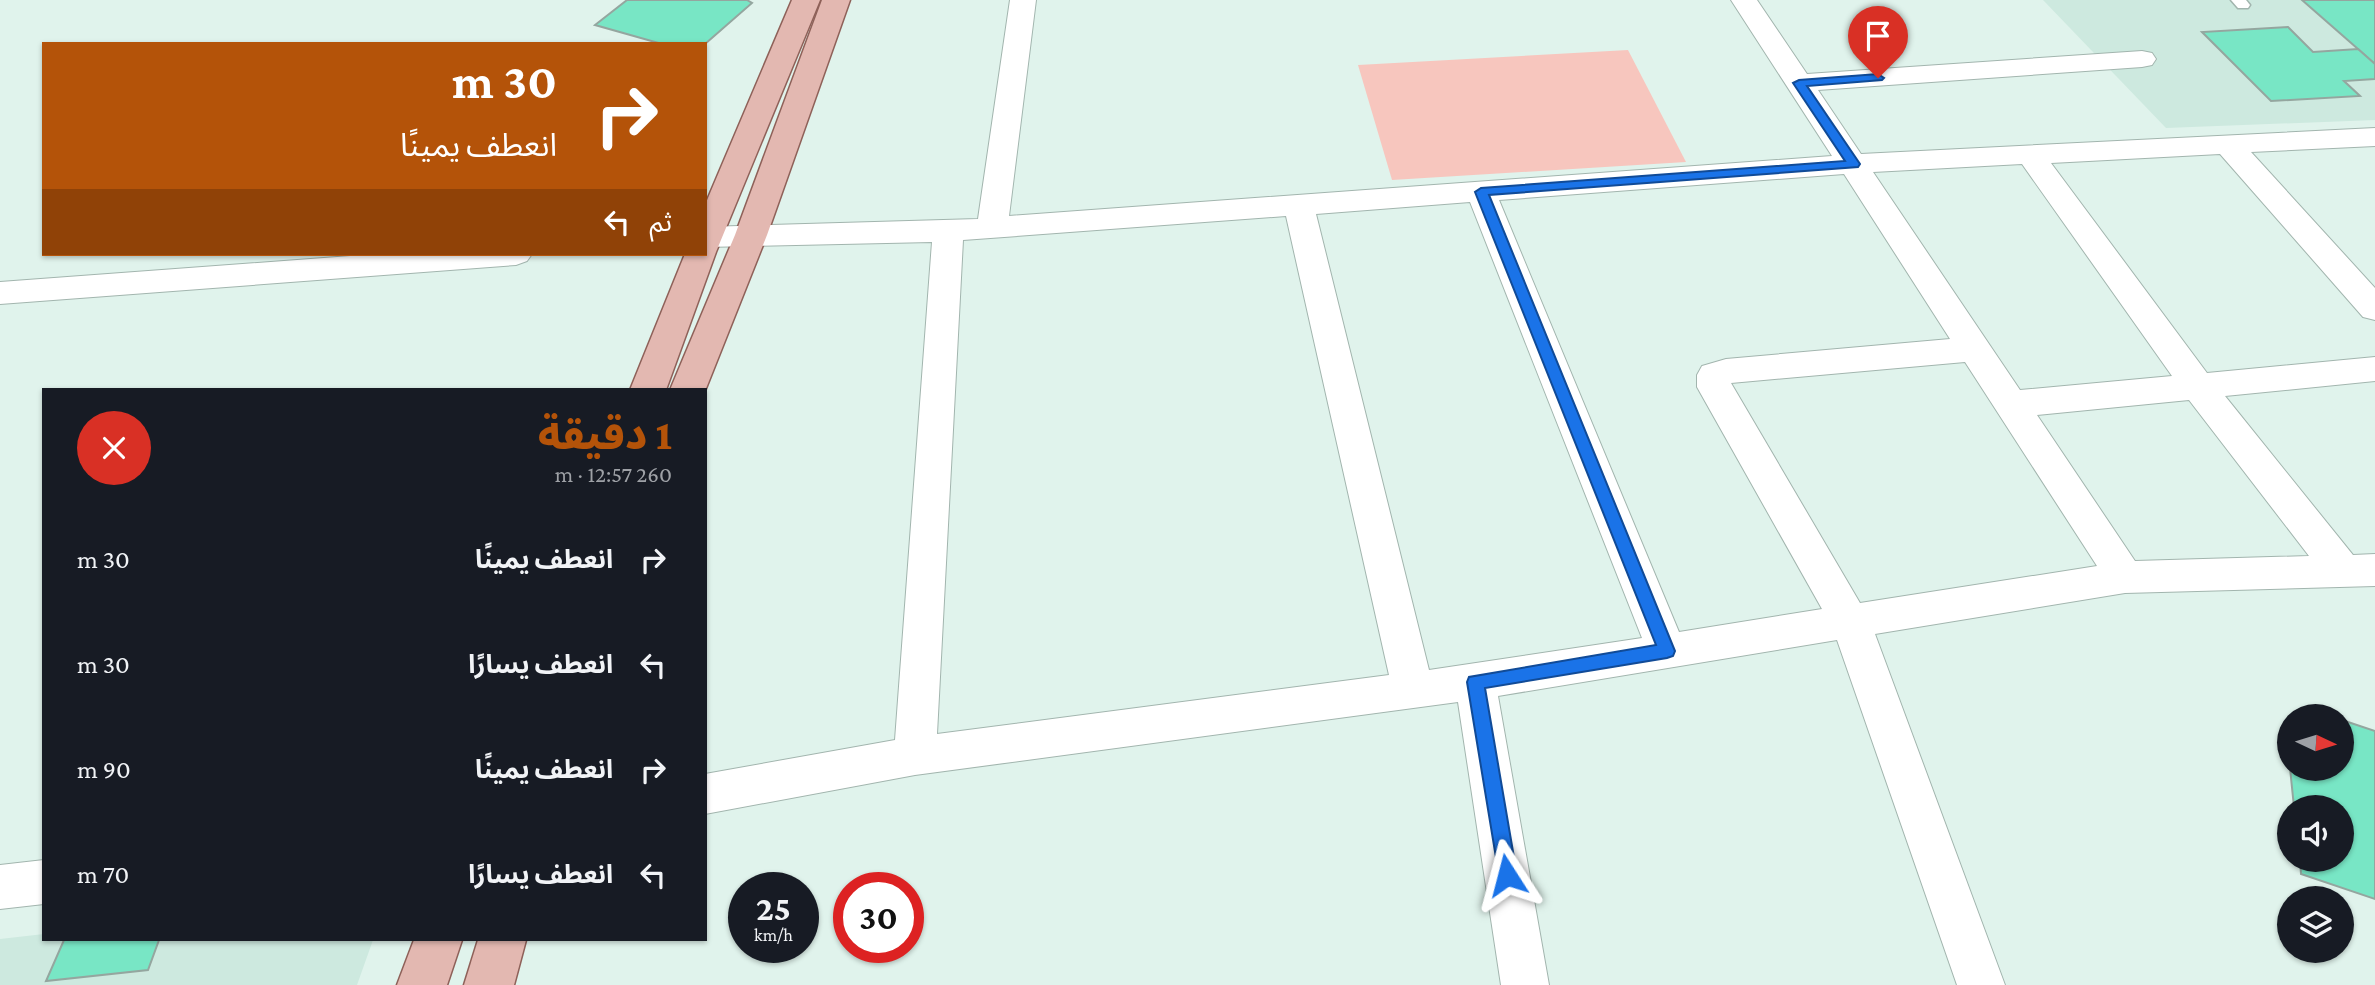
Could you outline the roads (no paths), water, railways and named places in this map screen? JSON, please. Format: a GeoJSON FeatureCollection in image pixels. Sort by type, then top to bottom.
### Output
{"type":"FeatureCollection","features":[{"type":"Feature","properties":{"kind":"main road"},"geometry":{"type":"LineString","coordinates":[[707,238],[806,0]]}},
{"type":"Feature","properties":{"kind":"main road"},"geometry":{"type":"LineString","coordinates":[[689,388],[751,235],[836,0]]}},
{"type":"Feature","properties":{"kind":"main road"},"geometry":{"type":"LineString","coordinates":[[649,388],[700,256]]}},
{"type":"Feature","properties":{"kind":"main road"},"geometry":{"type":"LineString","coordinates":[[422,985],[438,941]]}},
{"type":"Feature","properties":{"kind":"main road"},"geometry":{"type":"LineString","coordinates":[[489,985],[502,941]]}},
{"type":"Feature","properties":{"kind":"street"},"geometry":{"type":"LineString","coordinates":[[992,228],[1023,0]]}},
{"type":"Feature","properties":{"kind":"street"},"geometry":{"type":"LineString","coordinates":[[1744,0],[2125,577]]}},
{"type":"Feature","properties":{"kind":"street"},"geometry":{"type":"LineString","coordinates":[[1799,83],[2142,59]]}},
{"type":"Feature","properties":{"kind":"street"},"geometry":{"type":"LineString","coordinates":[[707,243],[751,235],[992,228],[1853,164],[2375,137]]}},
{"type":"Feature","properties":{"kind":"street"},"geometry":{"type":"LineString","coordinates":[[2229,146],[2375,309]]}},
{"type":"Feature","properties":{"kind":"street"},"geometry":{"type":"LineString","coordinates":[[2031,156],[2198,386],[2359,571]]}},
{"type":"Feature","properties":{"kind":"street"},"geometry":{"type":"LineString","coordinates":[[1481,192],[1667,651]]}},
{"type":"Feature","properties":{"kind":"street"},"geometry":{"type":"LineString","coordinates":[[1299,205],[1413,690]]}},
{"type":"Feature","properties":{"kind":"street"},"geometry":{"type":"LineString","coordinates":[[915,756],[948,231]]}},
{"type":"Feature","properties":{"kind":"street"},"geometry":{"type":"LineString","coordinates":[[0,293],[490,256]]}},
{"type":"Feature","properties":{"kind":"street"},"geometry":{"type":"LineString","coordinates":[[1975,349],[1726,371],[1714,375],[1714,387],[1850,621],[1982,985]]}},
{"type":"Feature","properties":{"kind":"street"},"geometry":{"type":"LineString","coordinates":[[2011,404],[2375,369]]}},
{"type":"Feature","properties":{"kind":"street"},"geometry":{"type":"LineString","coordinates":[[707,794],[915,756],[1475,682],[2125,577],[2359,571]]}},
{"type":"Feature","properties":{"kind":"street"},"geometry":{"type":"LineString","coordinates":[[1475,682],[1525,985]]}},
{"type":"Feature","properties":{"kind":"street"},"geometry":{"type":"LineString","coordinates":[[0,887],[42,882]]}}]}
